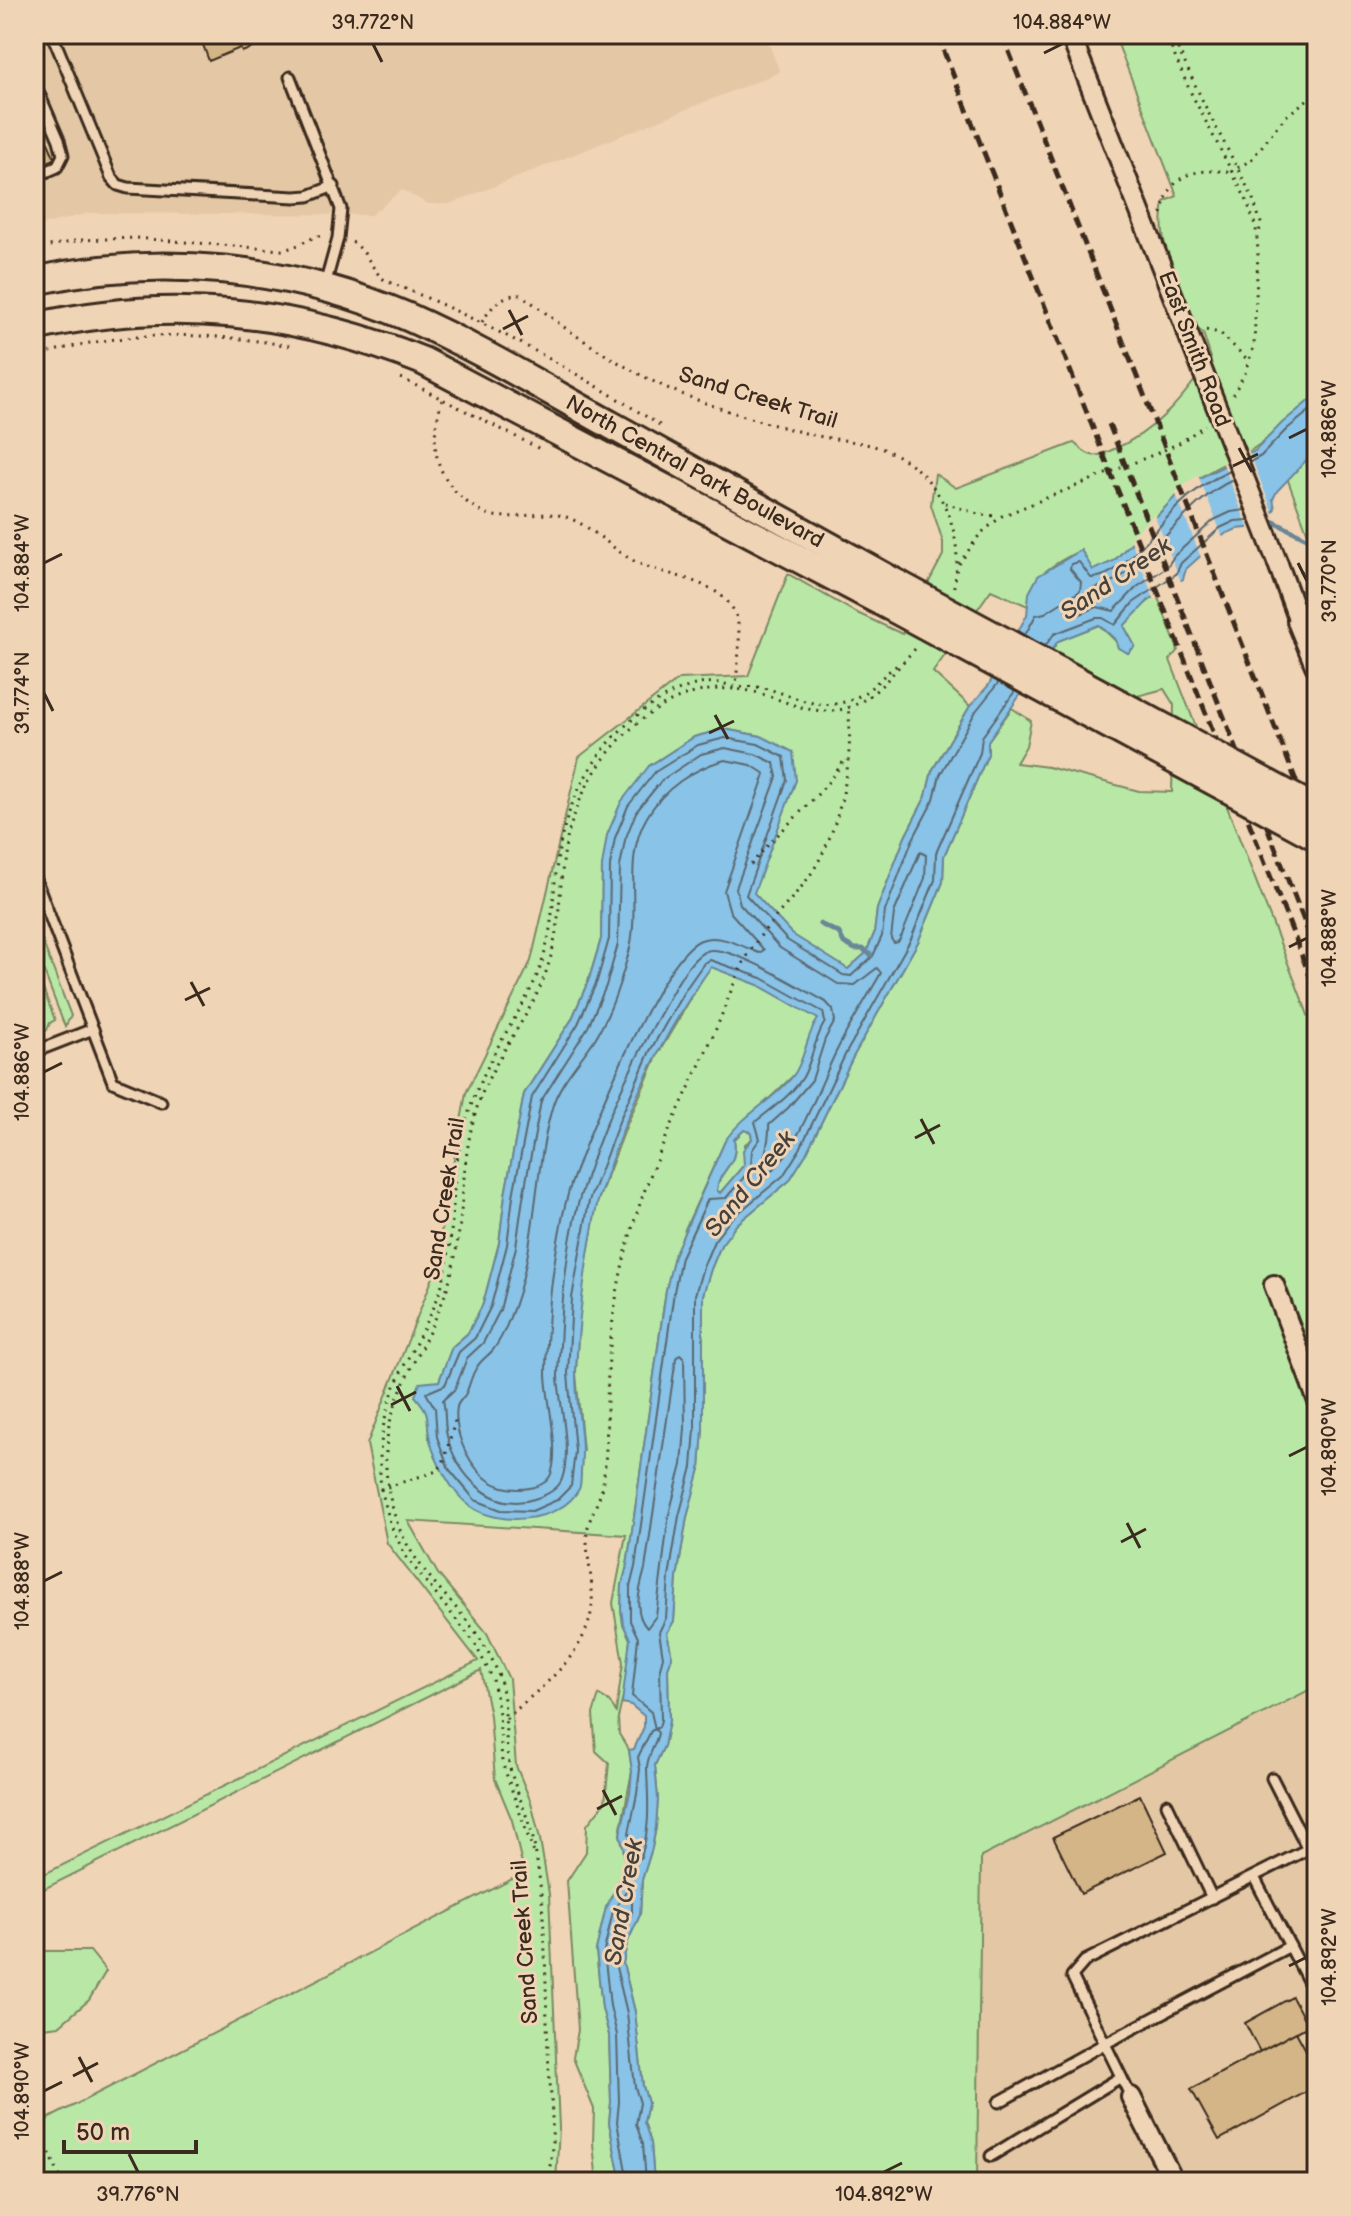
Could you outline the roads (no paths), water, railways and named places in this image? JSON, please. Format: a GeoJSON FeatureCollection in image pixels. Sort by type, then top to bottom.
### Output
{"type":"FeatureCollection","features":[{"type":"Feature","properties":{"kind":"main road","name":"North Central Park Boulevard"},"geometry":{"type":"LineString","coordinates":[[34,281],[73,274],[171,267],[256,272],[324,288],[407,317],[461,343],[1317,837]]}},
{"type":"Feature","properties":{"kind":"main road","name":"North Central Park Boulevard"},"geometry":{"type":"LineString","coordinates":[[34,327],[103,313],[192,310],[315,325],[423,361],[1317,810]]}},
{"type":"Feature","properties":{"kind":"street","name":"East Smith Road"},"geometry":{"type":"LineString","coordinates":[[1070,34],[1192,333],[1278,564],[1308,616],[1317,665]]}},
{"type":"Feature","properties":{"kind":"street"},"geometry":{"type":"LineString","coordinates":[[1274,1285],[1317,1399]]}},
{"type":"Feature","properties":{"kind":"street"},"geometry":{"type":"LineString","coordinates":[[1131,2097],[1174,2182]]}},
{"type":"Feature","properties":{"kind":"lane"},"geometry":{"type":"LineString","coordinates":[[52,34],[105,165],[118,185],[295,197],[308,196],[334,186]]}},
{"type":"Feature","properties":{"kind":"lane"},"geometry":{"type":"LineString","coordinates":[[290,77],[341,209],[341,224],[324,288]]}},
{"type":"Feature","properties":{"kind":"lane"},"geometry":{"type":"LineString","coordinates":[[34,82],[63,155],[57,167],[34,177]]}},
{"type":"Feature","properties":{"kind":"lane"},"geometry":{"type":"LineString","coordinates":[[34,875],[113,1082],[161,1102]]}},
{"type":"Feature","properties":{"kind":"lane"},"geometry":{"type":"LineString","coordinates":[[34,1052],[93,1029]]}},
{"type":"Feature","properties":{"kind":"lane"},"geometry":{"type":"LineString","coordinates":[[1131,2097],[1072,1976],[1085,1961],[1308,1849],[1272,1778]]}},
{"type":"Feature","properties":{"kind":"lane"},"geometry":{"type":"LineString","coordinates":[[1167,1804],[1212,1898]]}},
{"type":"Feature","properties":{"kind":"lane"},"geometry":{"type":"LineString","coordinates":[[1254,1877],[1317,1998]]}},
{"type":"Feature","properties":{"kind":"lane"},"geometry":{"type":"LineString","coordinates":[[999,2102],[1290,1946]]}},
{"type":"Feature","properties":{"kind":"lane"},"geometry":{"type":"LineString","coordinates":[[991,2156],[1121,2077]]}},
{"type":"Feature","properties":{"kind":"water","name":"Sand Creek"},"geometry":{"type":"Polygon","coordinates":[[[1317,394],[1317,449],[1277,491],[1273,499],[1275,508],[1266,526],[1237,529],[1225,534],[1186,569],[1183,579],[1149,600],[1124,626],[1135,646],[1128,653],[1118,648],[1115,639],[1099,625],[1058,641],[988,741],[988,754],[944,856],[943,882],[918,942],[853,1057],[806,1154],[789,1181],[737,1224],[721,1245],[711,1269],[703,1295],[700,1469],[687,1517],[674,1621],[667,1633],[672,1657],[668,1668],[669,1721],[664,1746],[655,1765],[658,1799],[656,1827],[642,1880],[640,1915],[627,1943],[623,1963],[635,2012],[643,2086],[648,2103],[644,2122],[651,2143],[654,2182],[621,2182],[609,2123],[609,2035],[602,2008],[596,1950],[606,1907],[626,1861],[620,1834],[630,1793],[632,1771],[629,1750],[634,1749],[644,1727],[644,1716],[631,1705],[622,1703],[630,1639],[623,1624],[622,1585],[666,1290],[674,1255],[725,1141],[740,1123],[793,1076],[818,1019],[758,985],[711,967],[676,1021],[645,1079],[619,1140],[597,1206],[579,1321],[576,1382],[582,1446],[579,1489],[558,1509],[528,1518],[496,1517],[470,1506],[440,1467],[430,1440],[427,1413],[415,1396],[420,1383],[439,1381],[452,1347],[468,1333],[483,1304],[499,1243],[524,1094],[572,1019],[601,939],[602,866],[607,835],[621,802],[649,766],[694,737],[724,729],[761,736],[793,752],[796,780],[754,893],[792,934],[848,969],[866,953],[874,934],[877,909],[905,837],[926,796],[932,771],[970,706],[988,686],[1027,615],[1029,593],[1038,576],[1081,550],[1093,570],[1114,561],[1173,499],[1203,476],[1255,451],[1317,394]],[[744,1130],[734,1139],[734,1155],[721,1177],[717,1190],[720,1193],[744,1165],[743,1150],[752,1139],[751,1132],[744,1130]]]}},
{"type":"Feature","properties":{"kind":"waterway"},"geometry":{"type":"LineString","coordinates":[[1268,519],[1317,543]]}},
{"type":"Feature","properties":{"kind":"waterway"},"geometry":{"type":"LineString","coordinates":[[820,924],[839,933],[844,943],[871,955]]}},
{"type":"Feature","properties":{"kind":"railway"},"geometry":{"type":"LineString","coordinates":[[937,34],[1317,994]]}},
{"type":"Feature","properties":{"kind":"railway"},"geometry":{"type":"LineString","coordinates":[[1002,34],[1317,834]]}},
{"type":"Feature","properties":{"kind":"railway"},"geometry":{"type":"LineString","coordinates":[[1109,424],[1317,954]]}}]}
